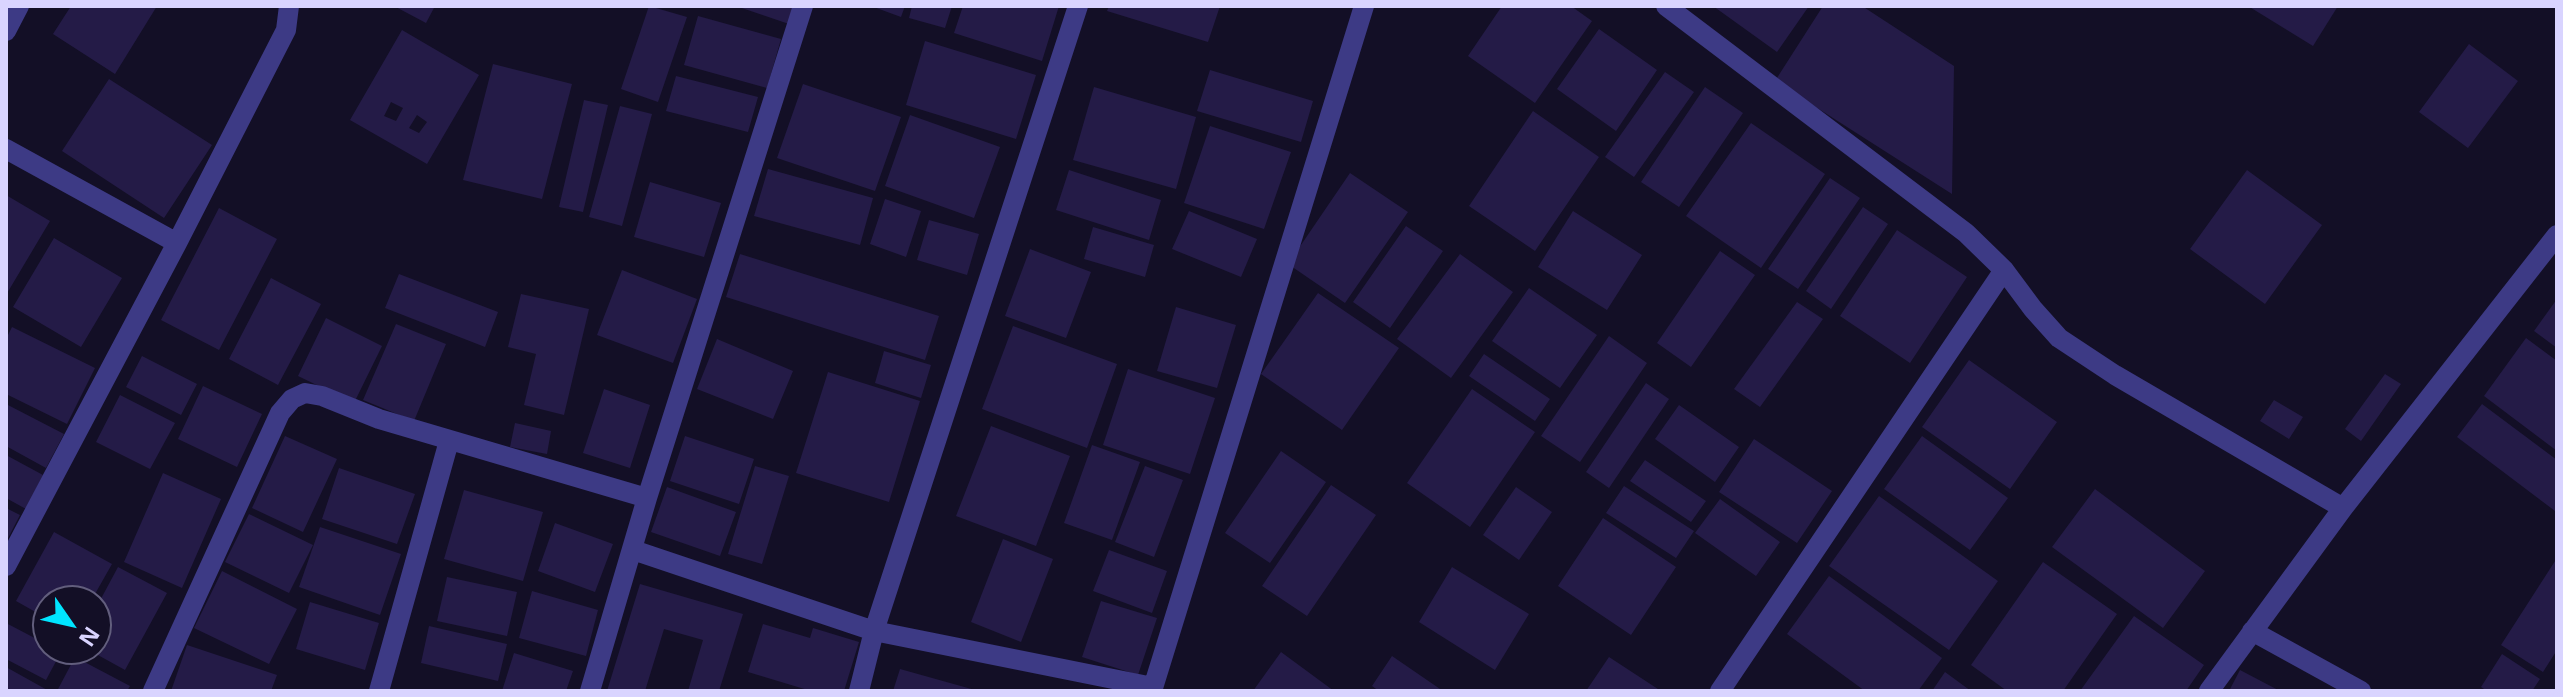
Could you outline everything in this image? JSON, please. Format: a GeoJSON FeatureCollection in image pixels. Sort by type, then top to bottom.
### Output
{"type":"FeatureCollection","features":[{"type":"Feature","properties":{"kind":"street"},"geometry":{"type":"LineString","coordinates":[[6,31],[19,6]]}},
{"type":"Feature","properties":{"kind":"street"},"geometry":{"type":"LineString","coordinates":[[6,566],[286,30],[289,6]]}},
{"type":"Feature","properties":{"kind":"street"},"geometry":{"type":"LineString","coordinates":[[590,691],[647,498],[803,6]]}},
{"type":"Feature","properties":{"kind":"street"},"geometry":{"type":"LineString","coordinates":[[859,691],[874,631],[1078,6]]}},
{"type":"Feature","properties":{"kind":"street"},"geometry":{"type":"LineString","coordinates":[[633,550],[874,631],[1152,689],[1364,6]]}},
{"type":"Feature","properties":{"kind":"street"},"geometry":{"type":"LineString","coordinates":[[1666,6],[1966,233],[2004,270],[2059,338],[2115,375],[2343,508]]}},
{"type":"Feature","properties":{"kind":"street"},"geometry":{"type":"LineString","coordinates":[[6,149],[177,243]]}},
{"type":"Feature","properties":{"kind":"street"},"geometry":{"type":"LineString","coordinates":[[2209,691],[2343,508],[2557,235]]}},
{"type":"Feature","properties":{"kind":"street"},"geometry":{"type":"LineString","coordinates":[[1720,691],[2004,270]]}},
{"type":"Feature","properties":{"kind":"street"},"geometry":{"type":"LineString","coordinates":[[153,691],[280,413],[292,399],[305,393],[322,396],[379,419],[449,441],[647,498]]}},
{"type":"Feature","properties":{"kind":"street"},"geometry":{"type":"LineString","coordinates":[[379,691],[449,441]]}},
{"type":"Feature","properties":{"kind":"street"},"geometry":{"type":"LineString","coordinates":[[2252,631],[2361,691]]}},
{"type":"Feature","properties":{"kind":"building"},"geometry":{"type":"Polygon","coordinates":[[[71,6],[157,6],[115,74],[53,34],[71,6]]]}},
{"type":"Feature","properties":{"kind":"building"},"geometry":{"type":"Polygon","coordinates":[[[394,6],[435,6],[426,23],[394,6]]]}},
{"type":"Feature","properties":{"kind":"building"},"geometry":{"type":"Polygon","coordinates":[[[649,6],[687,17],[658,102],[621,89],[649,6]]]}},
{"type":"Feature","properties":{"kind":"building"},"geometry":{"type":"Polygon","coordinates":[[[736,6],[796,6],[789,24],[736,6]]]}},
{"type":"Feature","properties":{"kind":"building"},"geometry":{"type":"Polygon","coordinates":[[[871,6],[905,6],[901,17],[871,6]]]}},
{"type":"Feature","properties":{"kind":"building"},"geometry":{"type":"Polygon","coordinates":[[[912,6],[952,6],[945,28],[909,18],[912,6]]]}},
{"type":"Feature","properties":{"kind":"building"},"geometry":{"type":"Polygon","coordinates":[[[963,6],[1059,6],[1042,61],[954,33],[963,6]]]}},
{"type":"Feature","properties":{"kind":"building"},"geometry":{"type":"Polygon","coordinates":[[[1109,6],[1220,6],[1208,42],[1107,11],[1109,6]]]}},
{"type":"Feature","properties":{"kind":"building"},"geometry":{"type":"Polygon","coordinates":[[[1502,6],[1571,6],[1592,21],[1535,103],[1468,56],[1502,6]]]}},
{"type":"Feature","properties":{"kind":"building"},"geometry":{"type":"Polygon","coordinates":[[[1713,6],[1809,6],[1777,52],[1713,6]]]}},
{"type":"Feature","properties":{"kind":"building"},"geometry":{"type":"Polygon","coordinates":[[[1823,6],[1862,6],[1954,66],[1952,194],[1775,81],[1823,6]]]}},
{"type":"Feature","properties":{"kind":"building"},"geometry":{"type":"Polygon","coordinates":[[[2248,6],[2338,6],[2313,46],[2248,6]]]}},
{"type":"Feature","properties":{"kind":"building"},"geometry":{"type":"Polygon","coordinates":[[[698,16],[781,39],[767,88],[684,65],[698,16]]]}},
{"type":"Feature","properties":{"kind":"building"},"geometry":{"type":"Polygon","coordinates":[[[1599,29],[1657,70],[1616,131],[1557,89],[1599,29]]]}},
{"type":"Feature","properties":{"kind":"building"},"geometry":{"type":"Polygon","coordinates":[[[402,30],[479,75],[427,164],[350,120],[402,30]],[[391,102],[384,116],[396,121],[403,108],[391,102]],[[417,115],[409,128],[419,133],[427,122],[417,115]]]}},
{"type":"Feature","properties":{"kind":"building"},"geometry":{"type":"Polygon","coordinates":[[[925,41],[1036,75],[1016,139],[906,105],[925,41]]]}},
{"type":"Feature","properties":{"kind":"building"},"geometry":{"type":"Polygon","coordinates":[[[2469,44],[2518,81],[2468,148],[2419,112],[2469,44]]]}},
{"type":"Feature","properties":{"kind":"building"},"geometry":{"type":"Polygon","coordinates":[[[493,64],[572,84],[542,199],[463,180],[493,64]]]}},
{"type":"Feature","properties":{"kind":"building"},"geometry":{"type":"Polygon","coordinates":[[[1210,70],[1313,101],[1301,142],[1197,111],[1210,70]]]}},
{"type":"Feature","properties":{"kind":"building"},"geometry":{"type":"Polygon","coordinates":[[[1665,72],[1694,92],[1634,177],[1605,157],[1665,72]]]}},
{"type":"Feature","properties":{"kind":"building"},"geometry":{"type":"Polygon","coordinates":[[[676,76],[758,97],[748,132],[666,111],[676,76]]]}},
{"type":"Feature","properties":{"kind":"building"},"geometry":{"type":"Polygon","coordinates":[[[109,79],[212,145],[164,218],[62,151],[109,79]]]}},
{"type":"Feature","properties":{"kind":"building"},"geometry":{"type":"Polygon","coordinates":[[[803,84],[901,117],[875,191],[777,158],[803,84]]]}},
{"type":"Feature","properties":{"kind":"building"},"geometry":{"type":"Polygon","coordinates":[[[1094,87],[1196,117],[1176,189],[1073,160],[1094,87]]]}},
{"type":"Feature","properties":{"kind":"building"},"geometry":{"type":"Polygon","coordinates":[[[1705,87],[1743,113],[1679,207],[1641,182],[1705,87]]]}},
{"type":"Feature","properties":{"kind":"building"},"geometry":{"type":"Polygon","coordinates":[[[584,100],[608,105],[583,212],[559,207],[584,100]]]}},
{"type":"Feature","properties":{"kind":"building"},"geometry":{"type":"Polygon","coordinates":[[[620,106],[652,114],[622,226],[589,217],[620,106]]]}},
{"type":"Feature","properties":{"kind":"building"},"geometry":{"type":"Polygon","coordinates":[[[1533,111],[1599,157],[1535,251],[1469,206],[1533,111]]]}},
{"type":"Feature","properties":{"kind":"building"},"geometry":{"type":"Polygon","coordinates":[[[910,115],[1000,147],[974,218],[885,186],[910,115]]]}},
{"type":"Feature","properties":{"kind":"building"},"geometry":{"type":"Polygon","coordinates":[[[1751,123],[1825,174],[1761,268],[1686,216],[1751,123]]]}},
{"type":"Feature","properties":{"kind":"building"},"geometry":{"type":"Polygon","coordinates":[[[1210,126],[1291,152],[1264,229],[1184,203],[1210,126]]]}},
{"type":"Feature","properties":{"kind":"building"},"geometry":{"type":"Polygon","coordinates":[[[768,169],[873,198],[860,245],[754,216],[768,169]]]}},
{"type":"Feature","properties":{"kind":"building"},"geometry":{"type":"Polygon","coordinates":[[[1069,170],[1161,200],[1149,240],[1056,210],[1069,170]]]}},
{"type":"Feature","properties":{"kind":"building"},"geometry":{"type":"Polygon","coordinates":[[[2247,170],[2322,225],[2265,304],[2190,249],[2247,170]]]}},
{"type":"Feature","properties":{"kind":"building"},"geometry":{"type":"Polygon","coordinates":[[[1350,173],[1408,212],[1345,303],[1288,264],[1350,173]]]}},
{"type":"Feature","properties":{"kind":"building"},"geometry":{"type":"Polygon","coordinates":[[[1830,178],[1860,198],[1798,289],[1768,269],[1830,178]]]}},
{"type":"Feature","properties":{"kind":"building"},"geometry":{"type":"Polygon","coordinates":[[[650,182],[721,203],[704,257],[634,237],[650,182]]]}},
{"type":"Feature","properties":{"kind":"building"},"geometry":{"type":"Polygon","coordinates":[[[6,195],[50,221],[6,295],[6,195]]]}},
{"type":"Feature","properties":{"kind":"building"},"geometry":{"type":"Polygon","coordinates":[[[885,199],[921,211],[906,257],[870,244],[885,199]]]}},
{"type":"Feature","properties":{"kind":"building"},"geometry":{"type":"Polygon","coordinates":[[[1863,207],[1888,224],[1831,309],[1806,291],[1863,207]]]}},
{"type":"Feature","properties":{"kind":"building"},"geometry":{"type":"Polygon","coordinates":[[[219,208],[277,239],[219,350],[161,320],[219,208]]]}},
{"type":"Feature","properties":{"kind":"building"},"geometry":{"type":"Polygon","coordinates":[[[1189,211],[1257,239],[1241,277],[1172,249],[1189,211]]]}},
{"type":"Feature","properties":{"kind":"building"},"geometry":{"type":"Polygon","coordinates":[[[1573,211],[1642,255],[1607,310],[1538,267],[1573,211]]]}},
{"type":"Feature","properties":{"kind":"building"},"geometry":{"type":"Polygon","coordinates":[[[929,220],[979,234],[967,275],[917,260],[929,220]]]}},
{"type":"Feature","properties":{"kind":"building"},"geometry":{"type":"Polygon","coordinates":[[[1406,226],[1443,251],[1390,328],[1353,302],[1406,226]]]}},
{"type":"Feature","properties":{"kind":"building"},"geometry":{"type":"Polygon","coordinates":[[[1093,227],[1154,245],[1145,277],[1084,259],[1093,227]]]}},
{"type":"Feature","properties":{"kind":"building"},"geometry":{"type":"Polygon","coordinates":[[[1897,230],[1967,277],[1910,363],[1840,316],[1897,230]]]}},
{"type":"Feature","properties":{"kind":"building"},"geometry":{"type":"Polygon","coordinates":[[[54,238],[122,278],[81,347],[13,307],[54,238]]]}},
{"type":"Feature","properties":{"kind":"building"},"geometry":{"type":"Polygon","coordinates":[[[1030,249],[1091,272],[1066,338],[1005,316],[1030,249]]]}},
{"type":"Feature","properties":{"kind":"building"},"geometry":{"type":"Polygon","coordinates":[[[1720,251],[1755,275],[1691,367],[1657,343],[1720,251]]]}},
{"type":"Feature","properties":{"kind":"building"},"geometry":{"type":"Polygon","coordinates":[[[740,254],[939,316],[925,360],[726,297],[740,254]]]}},
{"type":"Feature","properties":{"kind":"building"},"geometry":{"type":"Polygon","coordinates":[[[1460,254],[1513,292],[1451,378],[1397,339],[1460,254]]]}},
{"type":"Feature","properties":{"kind":"building"},"geometry":{"type":"Polygon","coordinates":[[[622,270],[697,299],[673,363],[597,335],[622,270]]]}},
{"type":"Feature","properties":{"kind":"building"},"geometry":{"type":"Polygon","coordinates":[[[399,274],[498,312],[485,347],[385,308],[399,274]]]}},
{"type":"Feature","properties":{"kind":"building"},"geometry":{"type":"Polygon","coordinates":[[[271,278],[321,304],[278,385],[229,359],[271,278]]]}},
{"type":"Feature","properties":{"kind":"building"},"geometry":{"type":"Polygon","coordinates":[[[1529,288],[1597,335],[1560,388],[1492,341],[1529,288]]]}},
{"type":"Feature","properties":{"kind":"building"},"geometry":{"type":"Polygon","coordinates":[[[1318,293],[1399,348],[1342,430],[1261,374],[1318,293]]]}},
{"type":"Feature","properties":{"kind":"building"},"geometry":{"type":"Polygon","coordinates":[[[521,294],[589,309],[564,415],[524,405],[536,354],[508,347],[521,294]]]}},
{"type":"Feature","properties":{"kind":"building"},"geometry":{"type":"Polygon","coordinates":[[[2557,299],[2557,348],[2534,331],[2557,299]]]}},
{"type":"Feature","properties":{"kind":"building"},"geometry":{"type":"Polygon","coordinates":[[[1797,302],[1823,319],[1760,407],[1734,389],[1797,302]]]}},
{"type":"Feature","properties":{"kind":"building"},"geometry":{"type":"Polygon","coordinates":[[[1176,307],[1236,325],[1217,388],[1157,371],[1176,307]]]}},
{"type":"Feature","properties":{"kind":"building"},"geometry":{"type":"Polygon","coordinates":[[[326,318],[382,346],[354,403],[298,376],[326,318]]]}},
{"type":"Feature","properties":{"kind":"building"},"geometry":{"type":"Polygon","coordinates":[[[396,324],[446,344],[414,421],[363,400],[396,324]]]}},
{"type":"Feature","properties":{"kind":"building"},"geometry":{"type":"Polygon","coordinates":[[[1013,326],[1117,364],[1087,448],[982,409],[1013,326]]]}},
{"type":"Feature","properties":{"kind":"building"},"geometry":{"type":"Polygon","coordinates":[[[12,327],[95,368],[67,424],[6,394],[6,339],[12,327]]]}},
{"type":"Feature","properties":{"kind":"building"},"geometry":{"type":"Polygon","coordinates":[[[1609,336],[1647,363],[1580,462],[1541,436],[1609,336]]]}},
{"type":"Feature","properties":{"kind":"building"},"geometry":{"type":"Polygon","coordinates":[[[2526,338],[2557,361],[2557,451],[2484,396],[2526,338]]]}},
{"type":"Feature","properties":{"kind":"building"},"geometry":{"type":"Polygon","coordinates":[[[717,339],[793,371],[773,419],[697,389],[717,339]]]}},
{"type":"Feature","properties":{"kind":"building"},"geometry":{"type":"Polygon","coordinates":[[[884,351],[931,365],[921,398],[875,383],[884,351]]]}},
{"type":"Feature","properties":{"kind":"building"},"geometry":{"type":"Polygon","coordinates":[[[1484,354],[1550,399],[1535,421],[1469,376],[1484,354]]]}},
{"type":"Feature","properties":{"kind":"building"},"geometry":{"type":"Polygon","coordinates":[[[142,356],[197,384],[181,415],[126,387],[142,356]]]}},
{"type":"Feature","properties":{"kind":"building"},"geometry":{"type":"Polygon","coordinates":[[[1969,360],[2057,422],[2010,489],[1922,427],[1969,360]]]}},
{"type":"Feature","properties":{"kind":"building"},"geometry":{"type":"Polygon","coordinates":[[[1128,369],[1215,398],[1190,474],[1103,445],[1128,369]]]}},
{"type":"Feature","properties":{"kind":"building"},"geometry":{"type":"Polygon","coordinates":[[[828,372],[920,401],[889,502],[796,473],[828,372]]]}},
{"type":"Feature","properties":{"kind":"building"},"geometry":{"type":"Polygon","coordinates":[[[2385,374],[2401,384],[2361,441],[2345,429],[2385,374]]]}},
{"type":"Feature","properties":{"kind":"building"},"geometry":{"type":"Polygon","coordinates":[[[1646,383],[1669,399],[1609,488],[1586,472],[1646,383]]]}},
{"type":"Feature","properties":{"kind":"building"},"geometry":{"type":"Polygon","coordinates":[[[203,386],[262,414],[237,467],[178,439],[203,386]]]}},
{"type":"Feature","properties":{"kind":"building"},"geometry":{"type":"Polygon","coordinates":[[[604,389],[650,405],[630,468],[583,453],[604,389]]]}},
{"type":"Feature","properties":{"kind":"building"},"geometry":{"type":"Polygon","coordinates":[[[1472,389],[1535,432],[1470,527],[1407,483],[1472,389]]]}},
{"type":"Feature","properties":{"kind":"building"},"geometry":{"type":"Polygon","coordinates":[[[120,395],[175,423],[150,469],[96,442],[120,395]]]}},
{"type":"Feature","properties":{"kind":"building"},"geometry":{"type":"Polygon","coordinates":[[[2274,400],[2303,417],[2289,439],[2260,421],[2274,400]]]}},
{"type":"Feature","properties":{"kind":"building"},"geometry":{"type":"Polygon","coordinates":[[[6,404],[64,434],[46,468],[6,446],[6,404]]]}},
{"type":"Feature","properties":{"kind":"building"},"geometry":{"type":"Polygon","coordinates":[[[2482,404],[2557,460],[2555,511],[2457,437],[2482,404]]]}},
{"type":"Feature","properties":{"kind":"building"},"geometry":{"type":"Polygon","coordinates":[[[1679,405],[1739,447],[1715,482],[1655,439],[1679,405]]]}},
{"type":"Feature","properties":{"kind":"building"},"geometry":{"type":"Polygon","coordinates":[[[515,423],[551,431],[547,454],[510,447],[515,423]]]}},
{"type":"Feature","properties":{"kind":"building"},"geometry":{"type":"Polygon","coordinates":[[[991,426],[1070,456],[1036,546],[956,516],[991,426]]]}},
{"type":"Feature","properties":{"kind":"building"},"geometry":{"type":"Polygon","coordinates":[[[285,436],[337,459],[303,532],[252,508],[285,436]]]}},
{"type":"Feature","properties":{"kind":"building"},"geometry":{"type":"Polygon","coordinates":[[[685,436],[754,459],[739,504],[670,481],[685,436]]]}},
{"type":"Feature","properties":{"kind":"building"},"geometry":{"type":"Polygon","coordinates":[[[1922,436],[2008,498],[1970,550],[1884,489],[1922,436]]]}},
{"type":"Feature","properties":{"kind":"building"},"geometry":{"type":"Polygon","coordinates":[[[1754,439],[1832,491],[1797,543],[1719,492],[1754,439]]]}},
{"type":"Feature","properties":{"kind":"building"},"geometry":{"type":"Polygon","coordinates":[[[1092,445],[1140,462],[1112,540],[1064,523],[1092,445]]]}},
{"type":"Feature","properties":{"kind":"building"},"geometry":{"type":"Polygon","coordinates":[[[1281,451],[1326,482],[1270,563],[1225,533],[1281,451]]]}},
{"type":"Feature","properties":{"kind":"building"},"geometry":{"type":"Polygon","coordinates":[[[6,455],[43,475],[26,509],[6,498],[6,455]]]}},
{"type":"Feature","properties":{"kind":"building"},"geometry":{"type":"Polygon","coordinates":[[[1645,460],[1706,501],[1691,522],[1630,481],[1645,460]]]}},
{"type":"Feature","properties":{"kind":"building"},"geometry":{"type":"Polygon","coordinates":[[[755,466],[789,476],[762,564],[728,554],[755,466]]]}},
{"type":"Feature","properties":{"kind":"building"},"geometry":{"type":"Polygon","coordinates":[[[1145,466],[1183,480],[1154,557],[1115,542],[1145,466]]]}},
{"type":"Feature","properties":{"kind":"building"},"geometry":{"type":"Polygon","coordinates":[[[339,468],[415,494],[397,544],[322,519],[339,468]]]}},
{"type":"Feature","properties":{"kind":"building"},"geometry":{"type":"Polygon","coordinates":[[[163,473],[221,499],[182,588],[124,562],[163,473]]]}},
{"type":"Feature","properties":{"kind":"building"},"geometry":{"type":"Polygon","coordinates":[[[1331,485],[1376,515],[1307,616],[1262,586],[1331,485]]]}},
{"type":"Feature","properties":{"kind":"building"},"geometry":{"type":"Polygon","coordinates":[[[1624,486],[1694,531],[1676,558],[1606,513],[1624,486]]]}},
{"type":"Feature","properties":{"kind":"building"},"geometry":{"type":"Polygon","coordinates":[[[667,487],[736,512],[720,556],[651,532],[667,487]]]}},
{"type":"Feature","properties":{"kind":"building"},"geometry":{"type":"Polygon","coordinates":[[[1516,487],[1552,512],[1519,560],[1483,535],[1516,487]]]}},
{"type":"Feature","properties":{"kind":"building"},"geometry":{"type":"Polygon","coordinates":[[[2095,489],[2205,571],[2163,628],[2052,547],[2095,489]]]}},
{"type":"Feature","properties":{"kind":"building"},"geometry":{"type":"Polygon","coordinates":[[[464,490],[543,512],[523,581],[444,559],[464,490]]]}},
{"type":"Feature","properties":{"kind":"building"},"geometry":{"type":"Polygon","coordinates":[[[1879,496],[1998,581],[1949,650],[1829,566],[1879,496]]]}},
{"type":"Feature","properties":{"kind":"building"},"geometry":{"type":"Polygon","coordinates":[[[1720,499],[1780,542],[1756,576],[1695,533],[1720,499]]]}},
{"type":"Feature","properties":{"kind":"building"},"geometry":{"type":"Polygon","coordinates":[[[6,508],[20,515],[6,542],[6,508]]]}},
{"type":"Feature","properties":{"kind":"building"},"geometry":{"type":"Polygon","coordinates":[[[249,514],[313,545],[289,593],[225,562],[249,514]]]}},
{"type":"Feature","properties":{"kind":"building"},"geometry":{"type":"Polygon","coordinates":[[[1603,518],[1676,567],[1631,635],[1558,586],[1603,518]]]}},
{"type":"Feature","properties":{"kind":"building"},"geometry":{"type":"Polygon","coordinates":[[[555,523],[613,544],[595,592],[538,571],[555,523]]]}},
{"type":"Feature","properties":{"kind":"building"},"geometry":{"type":"Polygon","coordinates":[[[320,527],[401,554],[380,615],[299,587],[320,527]]]}},
{"type":"Feature","properties":{"kind":"building"},"geometry":{"type":"Polygon","coordinates":[[[54,532],[112,564],[100,585],[32,585],[32,610],[16,601],[54,532]]]}},
{"type":"Feature","properties":{"kind":"building"},"geometry":{"type":"Polygon","coordinates":[[[1003,539],[1053,559],[1021,642],[971,622],[1003,539]]]}},
{"type":"Feature","properties":{"kind":"building"},"geometry":{"type":"Polygon","coordinates":[[[1109,550],[1167,571],[1152,613],[1093,591],[1109,550]]]}},
{"type":"Feature","properties":{"kind":"building"},"geometry":{"type":"Polygon","coordinates":[[[2557,558],[2557,650],[2543,672],[2501,645],[2557,558]]]}},
{"type":"Feature","properties":{"kind":"building"},"geometry":{"type":"Polygon","coordinates":[[[2043,562],[2117,614],[2063,691],[2007,691],[1971,665],[2043,562]]]}},
{"type":"Feature","properties":{"kind":"building"},"geometry":{"type":"Polygon","coordinates":[[[118,567],[167,593],[125,670],[112,663],[112,585],[108,585],[118,567]]]}},
{"type":"Feature","properties":{"kind":"building"},"geometry":{"type":"Polygon","coordinates":[[[1452,567],[1529,614],[1495,670],[1419,622],[1452,567]]]}},
{"type":"Feature","properties":{"kind":"building"},"geometry":{"type":"Polygon","coordinates":[[[222,571],[297,609],[269,664],[194,628],[222,571]]]}},
{"type":"Feature","properties":{"kind":"building"},"geometry":{"type":"Polygon","coordinates":[[[1829,576],[1942,658],[1918,691],[1865,691],[1787,634],[1829,576]]]}},
{"type":"Feature","properties":{"kind":"building"},"geometry":{"type":"Polygon","coordinates":[[[447,577],[517,592],[507,636],[437,621],[447,577]]]}},
{"type":"Feature","properties":{"kind":"building"},"geometry":{"type":"Polygon","coordinates":[[[640,584],[743,614],[719,691],[688,691],[703,640],[664,629],[645,691],[607,691],[640,584]]]}},
{"type":"Feature","properties":{"kind":"building"},"geometry":{"type":"Polygon","coordinates":[[[532,591],[598,610],[586,656],[519,638],[532,591]]]}},
{"type":"Feature","properties":{"kind":"building"},"geometry":{"type":"Polygon","coordinates":[[[1101,601],[1157,618],[1138,675],[1082,657],[1101,601]]]}},
{"type":"Feature","properties":{"kind":"building"},"geometry":{"type":"Polygon","coordinates":[[[310,602],[379,623],[365,670],[296,649],[310,602]]]}},
{"type":"Feature","properties":{"kind":"building"},"geometry":{"type":"Polygon","coordinates":[[[2134,616],[2204,665],[2186,691],[2080,691],[2134,616]]]}},
{"type":"Feature","properties":{"kind":"building"},"geometry":{"type":"Polygon","coordinates":[[[6,623],[32,637],[32,665],[54,665],[46,680],[6,659],[6,623]]]}},
{"type":"Feature","properties":{"kind":"building"},"geometry":{"type":"Polygon","coordinates":[[[763,624],[810,638],[813,628],[859,642],[844,691],[811,691],[748,672],[763,624]]]}},
{"type":"Feature","properties":{"kind":"building"},"geometry":{"type":"Polygon","coordinates":[[[429,626],[507,644],[498,681],[421,663],[429,626]]]}},
{"type":"Feature","properties":{"kind":"building"},"geometry":{"type":"Polygon","coordinates":[[[187,645],[277,675],[271,691],[171,691],[187,645]]]}},
{"type":"Feature","properties":{"kind":"building"},"geometry":{"type":"Polygon","coordinates":[[[1281,652],[1334,691],[1253,691],[1281,652]]]}},
{"type":"Feature","properties":{"kind":"building"},"geometry":{"type":"Polygon","coordinates":[[[514,653],[573,671],[566,691],[502,691],[514,653]]]}},
{"type":"Feature","properties":{"kind":"building"},"geometry":{"type":"Polygon","coordinates":[[[2502,654],[2540,679],[2532,691],[2487,691],[2481,687],[2502,654]]]}},
{"type":"Feature","properties":{"kind":"building"},"geometry":{"type":"Polygon","coordinates":[[[1392,656],[1443,691],[1379,691],[1372,686],[1392,656]]]}},
{"type":"Feature","properties":{"kind":"building"},"geometry":{"type":"Polygon","coordinates":[[[1609,657],[1661,691],[1586,691],[1609,657]]]}},
{"type":"Feature","properties":{"kind":"building"},"geometry":{"type":"Polygon","coordinates":[[[71,665],[90,665],[130,686],[127,691],[57,691],[71,665]]]}},
{"type":"Feature","properties":{"kind":"building"},"geometry":{"type":"Polygon","coordinates":[[[6,667],[49,691],[6,691],[6,667]]]}},
{"type":"Feature","properties":{"kind":"building"},"geometry":{"type":"Polygon","coordinates":[[[900,669],[975,690],[975,691],[893,691],[900,669]]]}},
{"type":"Feature","properties":{"kind":"building"},"geometry":{"type":"Polygon","coordinates":[[[2240,670],[2280,691],[2229,691],[2240,670]]]}},
{"type":"Feature","properties":{"kind":"building"},"geometry":{"type":"Polygon","coordinates":[[[1945,672],[1971,691],[1932,691],[1945,672]]]}}]}
